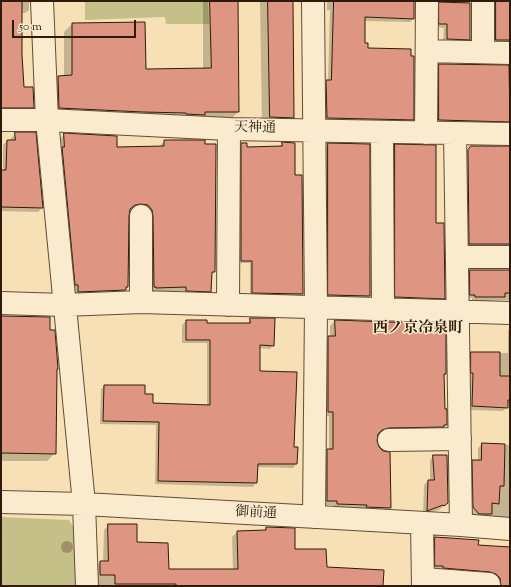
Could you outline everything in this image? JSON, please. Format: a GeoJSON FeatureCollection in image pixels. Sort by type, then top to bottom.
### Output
{"type":"FeatureCollection","features":[{"type":"Feature","properties":{"kind":"street"},"geometry":{"type":"LineString","coordinates":[[42,1],[47,120],[84,504],[87,586]]}},
{"type":"Feature","properties":{"kind":"street"},"geometry":{"type":"LineString","coordinates":[[313,1],[316,307],[314,517]]}},
{"type":"Feature","properties":{"kind":"street"},"geometry":{"type":"LineString","coordinates":[[426,133],[428,1]]}},
{"type":"Feature","properties":{"kind":"street"},"geometry":{"type":"LineString","coordinates":[[483,1],[483,52]]}},
{"type":"Feature","properties":{"kind":"street"},"geometry":{"type":"LineString","coordinates":[[427,51],[510,52]]}},
{"type":"Feature","properties":{"kind":"street","name":"天神通"},"geometry":{"type":"LineString","coordinates":[[1,120],[47,120],[229,129],[510,134]]}},
{"type":"Feature","properties":{"kind":"street"},"geometry":{"type":"LineString","coordinates":[[228,305],[229,129]]}},
{"type":"Feature","properties":{"kind":"street"},"geometry":{"type":"LineString","coordinates":[[382,132],[383,310]]}},
{"type":"Feature","properties":{"kind":"street"},"geometry":{"type":"LineString","coordinates":[[455,133],[459,313],[461,525]]}},
{"type":"Feature","properties":{"kind":"street"},"geometry":{"type":"LineString","coordinates":[[141,216],[141,302]]}},
{"type":"Feature","properties":{"kind":"street"},"geometry":{"type":"LineString","coordinates":[[458,257],[510,257]]}},
{"type":"Feature","properties":{"kind":"street"},"geometry":{"type":"LineString","coordinates":[[1,302],[64,305],[141,302],[459,313],[510,313]]}},
{"type":"Feature","properties":{"kind":"street"},"geometry":{"type":"LineString","coordinates":[[389,440],[460,439]]}},
{"type":"Feature","properties":{"kind":"street","name":"御前通"},"geometry":{"type":"LineString","coordinates":[[1,502],[84,504],[510,529]]}},
{"type":"Feature","properties":{"kind":"street"},"geometry":{"type":"LineString","coordinates":[[422,523],[424,582],[489,584]]}},
{"type":"Feature","properties":{"kind":"shaded area"},"geometry":{"type":"Polygon","coordinates":[[[85,1],[208,1],[209,24],[166,24],[165,17],[85,20],[85,1]]]}},
{"type":"Feature","properties":{"kind":"shaded area"},"geometry":{"type":"Polygon","coordinates":[[[1,517],[69,520],[76,531],[77,586],[1,586],[1,517]]]}},
{"type":"Feature","properties":{"kind":"building"},"geometry":{"type":"Polygon","coordinates":[[[1,1],[22,1],[22,55],[24,87],[33,87],[34,108],[1,108],[1,1]]]}},
{"type":"Feature","properties":{"kind":"building"},"geometry":{"type":"Polygon","coordinates":[[[210,1],[238,1],[239,112],[205,112],[205,115],[59,108],[58,76],[72,75],[72,23],[145,22],[146,69],[211,68],[210,1]]]}},
{"type":"Feature","properties":{"kind":"building"},"geometry":{"type":"Polygon","coordinates":[[[268,1],[293,1],[294,118],[270,117],[268,1]]]}},
{"type":"Feature","properties":{"kind":"building"},"geometry":{"type":"Polygon","coordinates":[[[334,1],[414,1],[414,19],[365,17],[365,43],[368,43],[368,48],[411,49],[411,56],[414,56],[414,120],[327,118],[326,80],[331,80],[334,1]]]}},
{"type":"Feature","properties":{"kind":"building"},"geometry":{"type":"Polygon","coordinates":[[[496,1],[510,1],[510,40],[496,40],[496,1]]]}},
{"type":"Feature","properties":{"kind":"building"},"geometry":{"type":"Polygon","coordinates":[[[439,2],[470,3],[470,40],[447,39],[447,24],[439,24],[439,2]]]}},
{"type":"Feature","properties":{"kind":"building"},"geometry":{"type":"Polygon","coordinates":[[[439,64],[509,65],[510,122],[439,120],[439,64]]]}},
{"type":"Feature","properties":{"kind":"building"},"geometry":{"type":"Polygon","coordinates":[[[15,132],[36,132],[43,208],[1,207],[1,170],[6,170],[7,140],[15,140],[15,132]]]}},
{"type":"Feature","properties":{"kind":"building"},"geometry":{"type":"Polygon","coordinates":[[[64,133],[117,136],[117,147],[164,146],[164,140],[205,140],[205,144],[216,144],[215,272],[212,272],[211,292],[186,291],[186,287],[154,287],[153,216],[152,210],[148,205],[141,204],[135,205],[130,209],[128,287],[126,287],[126,290],[78,292],[78,285],[75,285],[62,147],[64,147],[64,133]]]}},
{"type":"Feature","properties":{"kind":"building"},"geometry":{"type":"Polygon","coordinates":[[[282,142],[295,143],[295,175],[302,175],[303,294],[252,293],[252,261],[241,261],[241,143],[247,143],[247,147],[282,146],[282,142]]]}},
{"type":"Feature","properties":{"kind":"building"},"geometry":{"type":"Polygon","coordinates":[[[328,143],[370,144],[370,296],[328,295],[328,143]]]}},
{"type":"Feature","properties":{"kind":"building"},"geometry":{"type":"Polygon","coordinates":[[[395,144],[436,145],[436,223],[444,223],[445,299],[395,297],[395,144]]]}},
{"type":"Feature","properties":{"kind":"building"},"geometry":{"type":"Polygon","coordinates":[[[471,146],[510,146],[510,244],[469,244],[468,150],[471,146]]]}},
{"type":"Feature","properties":{"kind":"building"},"geometry":{"type":"Polygon","coordinates":[[[470,270],[510,270],[510,293],[505,293],[505,297],[475,297],[475,295],[470,295],[470,270]]]}},
{"type":"Feature","properties":{"kind":"building"},"geometry":{"type":"Polygon","coordinates":[[[1,316],[50,317],[50,330],[55,330],[58,369],[56,454],[1,453],[1,316]]]}},
{"type":"Feature","properties":{"kind":"building"},"geometry":{"type":"Polygon","coordinates":[[[250,318],[275,318],[274,346],[260,345],[260,371],[297,372],[294,447],[298,447],[297,464],[258,464],[257,483],[158,481],[159,422],[103,421],[104,385],[145,385],[145,394],[153,394],[153,403],[210,405],[210,340],[186,340],[186,320],[207,320],[207,323],[250,323],[250,318]]]}},
{"type":"Feature","properties":{"kind":"building"},"geometry":{"type":"Polygon","coordinates":[[[335,320],[415,323],[415,332],[446,331],[446,374],[444,374],[447,425],[444,425],[444,427],[389,428],[382,430],[378,434],[377,441],[379,447],[383,451],[390,452],[391,508],[366,507],[367,505],[337,504],[337,501],[327,501],[327,449],[333,449],[333,412],[328,412],[328,336],[335,336],[335,320]]]}},
{"type":"Feature","properties":{"kind":"building"},"geometry":{"type":"Polygon","coordinates":[[[471,352],[500,352],[500,376],[510,376],[510,400],[508,400],[508,408],[472,406],[473,373],[471,373],[471,352]]]}},
{"type":"Feature","properties":{"kind":"building"},"geometry":{"type":"Polygon","coordinates":[[[482,443],[505,444],[504,486],[500,486],[499,504],[492,503],[492,514],[479,514],[473,507],[472,460],[481,460],[482,443]]]}},
{"type":"Feature","properties":{"kind":"building"},"geometry":{"type":"Polygon","coordinates":[[[433,455],[447,455],[448,503],[444,506],[443,505],[427,511],[428,480],[434,480],[433,455]]]}},
{"type":"Feature","properties":{"kind":"building"},"geometry":{"type":"Polygon","coordinates":[[[108,524],[137,524],[137,542],[168,543],[169,569],[238,569],[237,531],[266,530],[266,527],[295,528],[295,549],[326,549],[327,567],[384,570],[383,586],[176,586],[176,584],[115,584],[115,575],[100,575],[100,561],[108,561],[108,524]]]}},
{"type":"Feature","properties":{"kind":"building"},"geometry":{"type":"Polygon","coordinates":[[[435,537],[479,540],[478,545],[510,547],[510,586],[501,586],[500,578],[496,574],[490,572],[435,566],[435,537]]]}},
{"type":"Feature","properties":{"kind":"district","name":"西ノ京冷泉町"},"geometry":{"type":"Point","coordinates":[418,329]}}]}
